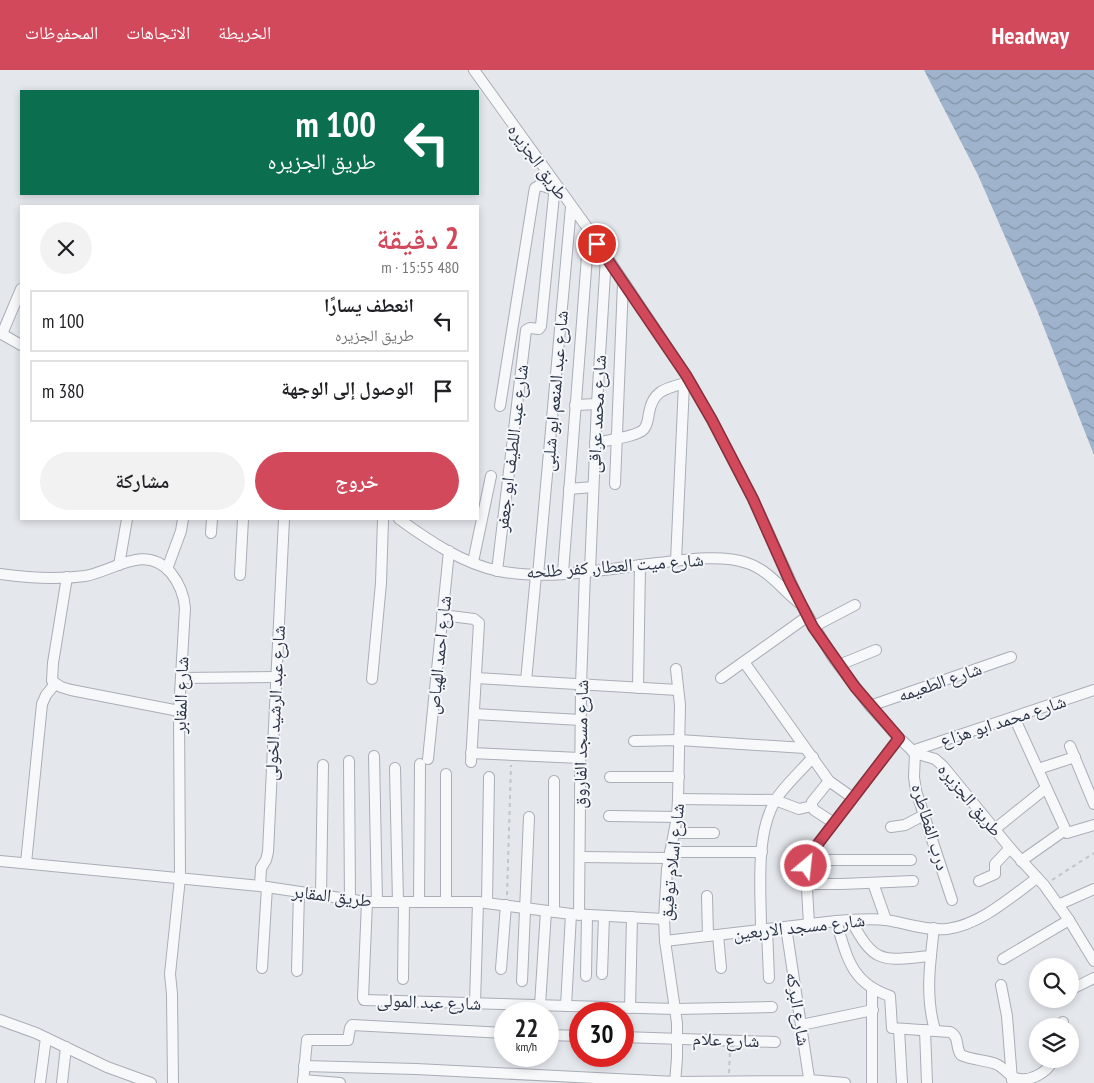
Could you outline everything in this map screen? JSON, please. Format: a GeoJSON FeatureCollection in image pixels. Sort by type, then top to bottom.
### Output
{"type":"FeatureCollection","features":[{"type":"Feature","properties":{"kind":"street","name":"طريق الجزيره"},"geometry":{"type":"LineString","coordinates":[[474,70],[555,187],[606,256],[712,420],[753,499],[801,604],[813,627],[839,665],[870,706],[913,752],[939,762],[1010,848],[1040,881],[1069,920],[1094,961]]}},
{"type":"Feature","properties":{"kind":"street"},"geometry":{"type":"LineString","coordinates":[[500,406],[535,188],[540,185],[555,187]]}},
{"type":"Feature","properties":{"kind":"street","name":"شارع عبد اللطيف ابو جعفر"},"geometry":{"type":"LineString","coordinates":[[497,571],[526,330],[530,328],[539,329],[541,326],[555,187]]}},
{"type":"Feature","properties":{"kind":"street","name":"شارع عبد المنعم ابو شلبى"},"geometry":{"type":"LineString","coordinates":[[526,681],[571,207]]}},
{"type":"Feature","properties":{"kind":"street"},"geometry":{"type":"LineString","coordinates":[[563,573],[588,230]]}},
{"type":"Feature","properties":{"kind":"street","name":"شارع محمد عراقى"},"geometry":{"type":"LineString","coordinates":[[587,572],[606,256]]}},
{"type":"Feature","properties":{"kind":"street"},"geometry":{"type":"LineString","coordinates":[[615,484],[623,283]]}},
{"type":"Feature","properties":{"kind":"street"},"geometry":{"type":"LineString","coordinates":[[20,291],[1,333],[20,344]]}},
{"type":"Feature","properties":{"kind":"street"},"geometry":{"type":"LineString","coordinates":[[595,443],[636,434],[644,429],[653,399],[666,389],[687,383],[676,561]]}},
{"type":"Feature","properties":{"kind":"street"},"geometry":{"type":"LineString","coordinates":[[575,404],[597,404]]}},
{"type":"Feature","properties":{"kind":"street"},"geometry":{"type":"LineString","coordinates":[[473,562],[490,476]]}},
{"type":"Feature","properties":{"kind":"street"},"geometry":{"type":"LineString","coordinates":[[569,489],[593,487]]}},
{"type":"Feature","properties":{"kind":"street"},"geometry":{"type":"LineString","coordinates":[[119,565],[127,520]]}},
{"type":"Feature","properties":{"kind":"street"},"geometry":{"type":"LineString","coordinates":[[0,574],[28,578],[66,577],[94,574],[132,560],[145,559],[157,562],[168,569],[183,520]]}},
{"type":"Feature","properties":{"kind":"street"},"geometry":{"type":"LineString","coordinates":[[211,533],[212,520]]}},
{"type":"Feature","properties":{"kind":"street"},"geometry":{"type":"LineString","coordinates":[[240,575],[243,520]]}},
{"type":"Feature","properties":{"kind":"street","name":"شارع عبد الرشيد الخولى"},"geometry":{"type":"LineString","coordinates":[[262,968],[264,886],[261,868],[268,852],[284,520]]}},
{"type":"Feature","properties":{"kind":"street"},"geometry":{"type":"LineString","coordinates":[[372,679],[381,583],[383,520]]}},
{"type":"Feature","properties":{"kind":"street","name":"شارع ميت العطار, كفر طلحه"},"geometry":{"type":"LineString","coordinates":[[400,520],[427,540],[497,571],[537,575],[587,572],[676,561],[722,558],[746,562],[756,567],[801,604]]}},
{"type":"Feature","properties":{"kind":"street","name":"شارع احمد الهياص"},"geometry":{"type":"LineString","coordinates":[[419,902],[424,762],[449,551]]}},
{"type":"Feature","properties":{"kind":"street"},"geometry":{"type":"LineString","coordinates":[[638,688],[640,565]]}},
{"type":"Feature","properties":{"kind":"street"},"geometry":{"type":"LineString","coordinates":[[0,567],[13,576]]}},
{"type":"Feature","properties":{"kind":"street","name":"شارع المقابر"},"geometry":{"type":"LineString","coordinates":[[168,569],[180,586],[184,600],[179,711],[180,878],[170,974],[173,1083]]}},
{"type":"Feature","properties":{"kind":"street","name":"شارع مسجد الفاروق"},"geometry":{"type":"LineString","coordinates":[[579,915],[581,685],[587,572]]}},
{"type":"Feature","properties":{"kind":"street"},"geometry":{"type":"LineString","coordinates":[[66,577],[52,681],[71,690],[179,711]]}},
{"type":"Feature","properties":{"kind":"street"},"geometry":{"type":"LineString","coordinates":[[813,627],[855,605]]}},
{"type":"Feature","properties":{"kind":"street"},"geometry":{"type":"LineString","coordinates":[[442,616],[478,621],[471,758],[511,755],[580,758]]}},
{"type":"Feature","properties":{"kind":"street"},"geometry":{"type":"LineString","coordinates":[[721,678],[808,616]]}},
{"type":"Feature","properties":{"kind":"street"},"geometry":{"type":"LineString","coordinates":[[839,665],[876,650]]}},
{"type":"Feature","properties":{"kind":"street","name":"شارع الطعيمه"},"geometry":{"type":"LineString","coordinates":[[870,706],[1011,658]]}},
{"type":"Feature","properties":{"kind":"street"},"geometry":{"type":"LineString","coordinates":[[744,662],[829,781],[853,798]]}},
{"type":"Feature","properties":{"kind":"street","name":"شارع اسلام توفيق"},"geometry":{"type":"LineString","coordinates":[[675,1082],[677,1039],[675,1009],[664,919],[667,869],[677,817],[678,799],[680,705],[676,669]]}},
{"type":"Feature","properties":{"kind":"street"},"geometry":{"type":"LineString","coordinates":[[181,678],[276,677]]}},
{"type":"Feature","properties":{"kind":"street"},"geometry":{"type":"LineString","coordinates":[[476,678],[678,690]]}},
{"type":"Feature","properties":{"kind":"street"},"geometry":{"type":"LineString","coordinates":[[26,863],[42,704],[46,695],[55,684]]}},
{"type":"Feature","properties":{"kind":"street","name":"شارع محمد ابو هزاع"},"geometry":{"type":"LineString","coordinates":[[913,752],[1094,690]]}},
{"type":"Feature","properties":{"kind":"street"},"geometry":{"type":"LineString","coordinates":[[474,714],[581,720]]}},
{"type":"Feature","properties":{"kind":"street"},"geometry":{"type":"LineString","coordinates":[[1014,717],[1066,832]]}},
{"type":"Feature","properties":{"kind":"street"},"geometry":{"type":"LineString","coordinates":[[809,924],[806,884],[808,860],[899,738]]}},
{"type":"Feature","properties":{"kind":"street"},"geometry":{"type":"LineString","coordinates":[[634,741],[679,740],[805,748]]}},
{"type":"Feature","properties":{"kind":"street"},"geometry":{"type":"LineString","coordinates":[[1070,746],[1094,804]]}},
{"type":"Feature","properties":{"kind":"street","name":"درب الفطاطره"},"geometry":{"type":"LineString","coordinates":[[913,752],[915,784],[952,900]]}},
{"type":"Feature","properties":{"kind":"street"},"geometry":{"type":"LineString","coordinates":[[372,902],[374,756]]}},
{"type":"Feature","properties":{"kind":"street"},"geometry":{"type":"LineString","coordinates":[[1038,769],[1075,757]]}},
{"type":"Feature","properties":{"kind":"street"},"geometry":{"type":"LineString","coordinates":[[769,978],[764,930],[762,852],[766,825],[775,800],[813,758]]}},
{"type":"Feature","properties":{"kind":"street"},"geometry":{"type":"LineString","coordinates":[[348,761],[350,900]]}},
{"type":"Feature","properties":{"kind":"street"},"geometry":{"type":"LineString","coordinates":[[321,895],[323,765]]}},
{"type":"Feature","properties":{"kind":"street"},"geometry":{"type":"LineString","coordinates":[[395,768],[401,902],[402,979]]}},
{"type":"Feature","properties":{"kind":"street"},"geometry":{"type":"LineString","coordinates":[[446,774],[446,902]]}},
{"type":"Feature","properties":{"kind":"street"},"geometry":{"type":"LineString","coordinates":[[475,1003],[490,777]]}},
{"type":"Feature","properties":{"kind":"street"},"geometry":{"type":"LineString","coordinates":[[610,777],[679,777]]}},
{"type":"Feature","properties":{"kind":"street"},"geometry":{"type":"LineString","coordinates":[[540,1002],[550,912],[554,781]]}},
{"type":"Feature","properties":{"kind":"street"},"geometry":{"type":"LineString","coordinates":[[829,781],[812,802],[812,806],[814,810],[834,823]]}},
{"type":"Feature","properties":{"kind":"street"},"geometry":{"type":"LineString","coordinates":[[995,829],[1046,788]]}},
{"type":"Feature","properties":{"kind":"street"},"geometry":{"type":"LineString","coordinates":[[678,799],[775,800],[799,809],[812,806]]}},
{"type":"Feature","properties":{"kind":"street"},"geometry":{"type":"LineString","coordinates":[[891,827],[905,825],[924,815]]}},
{"type":"Feature","properties":{"kind":"street"},"geometry":{"type":"LineString","coordinates":[[609,816],[677,817]]}},
{"type":"Feature","properties":{"kind":"street"},"geometry":{"type":"LineString","coordinates":[[522,981],[529,817]]}},
{"type":"Feature","properties":{"kind":"street"},"geometry":{"type":"LineString","coordinates":[[1021,860],[1066,832],[1094,825]]}},
{"type":"Feature","properties":{"kind":"street"},"geometry":{"type":"LineString","coordinates":[[674,833],[714,833]]}},
{"type":"Feature","properties":{"kind":"street"},"geometry":{"type":"LineString","coordinates":[[979,881],[995,874],[995,864],[1010,848]]}},
{"type":"Feature","properties":{"kind":"street"},"geometry":{"type":"LineString","coordinates":[[580,857],[762,852]]}},
{"type":"Feature","properties":{"kind":"street"},"geometry":{"type":"LineString","coordinates":[[808,860],[911,860]]}},
{"type":"Feature","properties":{"kind":"street","name":"طريق المقابر"},"geometry":{"type":"LineString","coordinates":[[0,861],[264,886],[372,902],[483,902],[579,915],[664,919]]}},
{"type":"Feature","properties":{"kind":"street"},"geometry":{"type":"LineString","coordinates":[[806,884],[913,881]]}},
{"type":"Feature","properties":{"kind":"street","name":"شارع مسجد الاربعين"},"geometry":{"type":"LineString","coordinates":[[666,942],[851,920],[886,920],[947,929],[982,916],[1040,881]]}},
{"type":"Feature","properties":{"kind":"street"},"geometry":{"type":"LineString","coordinates":[[873,883],[886,920]]}},
{"type":"Feature","properties":{"kind":"street"},"geometry":{"type":"LineString","coordinates":[[1058,905],[1094,890]]}},
{"type":"Feature","properties":{"kind":"street"},"geometry":{"type":"LineString","coordinates":[[297,971],[299,892]]}},
{"type":"Feature","properties":{"kind":"street"},"geometry":{"type":"LineString","coordinates":[[708,896],[713,936],[721,968]]}},
{"type":"Feature","properties":{"kind":"street","name":"شارع عبد المولى"},"geometry":{"type":"LineString","coordinates":[[372,902],[363,999],[494,1004]]}},
{"type":"Feature","properties":{"kind":"street"},"geometry":{"type":"LineString","coordinates":[[502,968],[506,905]]}},
{"type":"Feature","properties":{"kind":"street"},"geometry":{"type":"LineString","coordinates":[[579,915],[586,976]]}},
{"type":"Feature","properties":{"kind":"street"},"geometry":{"type":"LineString","coordinates":[[566,1006],[579,915]]}},
{"type":"Feature","properties":{"kind":"street"},"geometry":{"type":"LineString","coordinates":[[602,974],[604,916]]}},
{"type":"Feature","properties":{"kind":"street"},"geometry":{"type":"LineString","coordinates":[[630,1002],[632,917]]}},
{"type":"Feature","properties":{"kind":"street"},"geometry":{"type":"LineString","coordinates":[[851,920],[866,946],[881,957],[896,959],[931,956]]}},
{"type":"Feature","properties":{"kind":"street"},"geometry":{"type":"LineString","coordinates":[[1003,959],[1069,920]]}},
{"type":"Feature","properties":{"kind":"street"},"geometry":{"type":"LineString","coordinates":[[836,921],[853,969],[860,980],[872,989],[890,996],[892,1027],[952,1033],[956,1037],[958,1050],[961,1054],[994,1064],[1012,1079],[1031,1079],[1048,1068]]}},
{"type":"Feature","properties":{"kind":"street","name":"شارع البركه"},"geometry":{"type":"LineString","coordinates":[[786,927],[809,1080]]}},
{"type":"Feature","properties":{"kind":"street"},"geometry":{"type":"LineString","coordinates":[[927,1083],[931,1018],[928,994],[934,928]]}},
{"type":"Feature","properties":{"kind":"street"},"geometry":{"type":"LineString","coordinates":[[1079,986],[1094,978]]}},
{"type":"Feature","properties":{"kind":"street"},"geometry":{"type":"LineString","coordinates":[[1001,985],[1007,1016],[1012,1079]]}},
{"type":"Feature","properties":{"kind":"street"},"geometry":{"type":"LineString","coordinates":[[872,989],[872,1083]]}},
{"type":"Feature","properties":{"kind":"street","name":"شارع عبد المولى"},"geometry":{"type":"LineString","coordinates":[[559,1006],[569,1006]]}},
{"type":"Feature","properties":{"kind":"street","name":"شارع عبد المولى"},"geometry":{"type":"LineString","coordinates":[[634,1008],[675,1009],[772,1006]]}},
{"type":"Feature","properties":{"kind":"street"},"geometry":{"type":"LineString","coordinates":[[801,1025],[872,1010]]}},
{"type":"Feature","properties":{"kind":"street"},"geometry":{"type":"LineString","coordinates":[[0,1020],[46,1038],[139,1081],[151,1083]]}},
{"type":"Feature","properties":{"kind":"street"},"geometry":{"type":"LineString","coordinates":[[340,1083],[303,1082],[307,1040],[348,1040],[352,1025],[494,1032]]}},
{"type":"Feature","properties":{"kind":"street"},"geometry":{"type":"LineString","coordinates":[[900,1029],[902,1083]]}},
{"type":"Feature","properties":{"kind":"street","name":"شارع علام"},"geometry":{"type":"LineString","coordinates":[[634,1037],[775,1042]]}},
{"type":"Feature","properties":{"kind":"street"},"geometry":{"type":"LineString","coordinates":[[40,1083],[46,1038]]}},
{"type":"Feature","properties":{"kind":"street"},"geometry":{"type":"LineString","coordinates":[[62,1083],[66,1047]]}},
{"type":"Feature","properties":{"kind":"street"},"geometry":{"type":"LineString","coordinates":[[304,1066],[416,1069],[675,1082],[798,1082],[809,1080],[846,1083]]}},
{"type":"Feature","properties":{"kind":"path"},"geometry":{"type":"LineString","coordinates":[[506,905],[511,755]]}},
{"type":"Feature","properties":{"kind":"path"},"geometry":{"type":"LineString","coordinates":[[1040,881],[1094,854]]}},
{"type":"Feature","properties":{"kind":"path"},"geometry":{"type":"LineString","coordinates":[[729,1082],[730,1040]]}},
{"type":"Feature","properties":{"kind":"water"},"geometry":{"type":"Polygon","coordinates":[[[924,70],[1094,70],[1094,455],[1037,310],[978,175],[924,70]]]}},
{"type":"Feature","properties":{"kind":"route"},"geometry":{"type":"LineString","coordinates":[[597,244],[686,375],[712,420],[753,499],[790,582],[813,627],[855,687],[899,738],[810,854],[806,866]]}}]}
